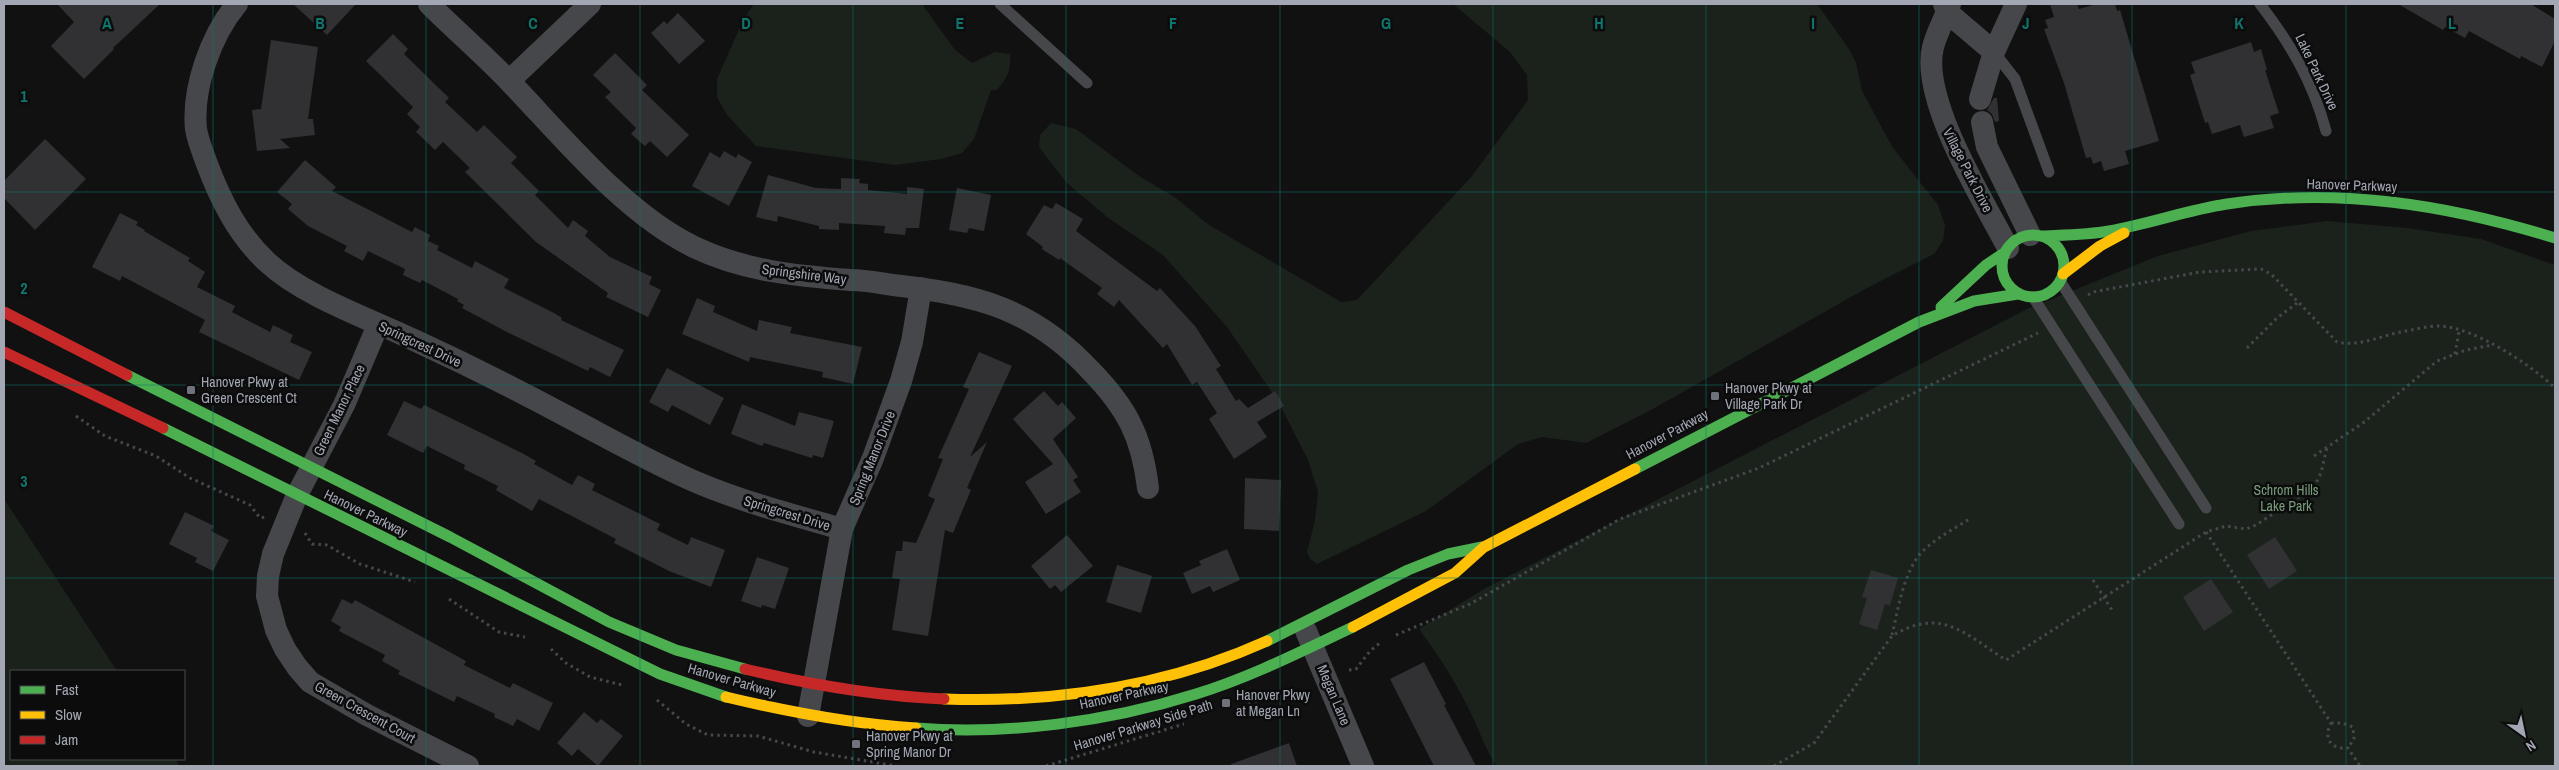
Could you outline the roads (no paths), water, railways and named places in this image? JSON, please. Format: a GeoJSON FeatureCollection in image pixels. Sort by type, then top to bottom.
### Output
{"type":"FeatureCollection","features":[{"type":"Feature","properties":{"kind":"street","name":"Springcrest Drive"},"geometry":{"type":"LineString","coordinates":[[237,4],[219,33],[207,60],[197,102],[196,132],[228,213],[243,236],[268,263],[293,281],[378,325],[414,340],[698,483],[757,504],[842,529]]}},
{"type":"Feature","properties":{"kind":"street","name":"Springshire Way"},"geometry":{"type":"LineString","coordinates":[[429,4],[509,81],[538,113],[618,193],[668,233],[694,247],[742,265],[788,275],[921,288],[974,297],[1010,310],[1071,349],[1109,390],[1135,432],[1143,452],[1148,488]]}},
{"type":"Feature","properties":{"kind":"street"},"geometry":{"type":"LineString","coordinates":[[509,81],[590,4]]}},
{"type":"Feature","properties":{"kind":"street"},"geometry":{"type":"LineString","coordinates":[[1980,99],[1994,52],[2016,4]]}},
{"type":"Feature","properties":{"kind":"street"},"geometry":{"type":"LineString","coordinates":[[1947,6],[1994,52]]}},
{"type":"Feature","properties":{"kind":"street","name":"Village Park Drive"},"geometry":{"type":"LineString","coordinates":[[1947,6],[1933,48],[1933,81],[1944,124],[2006,251]]}},
{"type":"Feature","properties":{"kind":"street","name":"Village Park Drive"},"geometry":{"type":"LineString","coordinates":[[1982,122],[1987,147],[2036,235]]}},
{"type":"Feature","properties":{"kind":"street","name":"Hanover Parkway"},"geometry":{"type":"LineString","coordinates":[[2036,235],[2078,235],[2228,204],[2290,198],[2345,197],[2456,210],[2555,238]]}},
{"type":"Feature","properties":{"kind":"street","name":"Hanover Parkway"},"geometry":{"type":"LineString","coordinates":[[2061,278],[2100,246],[2145,222]]}},
{"type":"Feature","properties":{"kind":"street"},"geometry":{"type":"LineString","coordinates":[[2036,235],[2052,242],[2060,251],[2064,262],[2061,278],[2048,293],[2033,297],[2018,294],[2009,286],[2003,276],[2002,265],[2006,251],[2020,238],[2036,235]]}},
{"type":"Feature","properties":{"kind":"street","name":"Hanover Parkway"},"geometry":{"type":"LineString","coordinates":[[1919,322],[1943,305],[1986,265],[2006,251]]}},
{"type":"Feature","properties":{"kind":"street","name":"Spring Manor Drive"},"geometry":{"type":"LineString","coordinates":[[808,716],[842,529],[873,458],[902,381],[912,342],[921,288]]}},
{"type":"Feature","properties":{"kind":"street","name":"Hanover Parkway"},"geometry":{"type":"LineString","coordinates":[[4,352],[261,475],[296,495],[660,674],[726,697],[808,716],[867,725],[951,731],[1040,727],[1129,711],[1196,694],[1264,669],[1314,647],[1455,573],[1484,547],[1919,322],[1974,301],[2018,294]]}},
{"type":"Feature","properties":{"kind":"street","name":"Hanover Parkway"},"geometry":{"type":"LineString","coordinates":[[4,312],[69,347],[447,535],[578,607],[676,650],[764,674],[815,685],[932,699],[1066,695],[1121,688],[1196,667],[1252,647],[1446,554],[1484,547]]}},
{"type":"Feature","properties":{"kind":"street","name":"Green Manor Place"},"geometry":{"type":"LineString","coordinates":[[296,495],[344,405],[378,325]]}},
{"type":"Feature","properties":{"kind":"street","name":"Green Crescent Court"},"geometry":{"type":"LineString","coordinates":[[296,495],[273,554],[268,576],[267,596],[276,630],[297,668],[322,691],[468,766]]}},
{"type":"Feature","properties":{"kind":"street","name":"Megan Lane"},"geometry":{"type":"LineString","coordinates":[[1303,624],[1363,766]]}},
{"type":"Feature","properties":{"kind":"lane"},"geometry":{"type":"LineString","coordinates":[[1000,4],[1087,83]]}},
{"type":"Feature","properties":{"kind":"lane","name":"Lake Park Drive"},"geometry":{"type":"LineString","coordinates":[[2260,4],[2292,48],[2321,112],[2326,131]]}},
{"type":"Feature","properties":{"kind":"lane"},"geometry":{"type":"LineString","coordinates":[[1994,52],[2015,79],[2049,172]]}},
{"type":"Feature","properties":{"kind":"lane"},"geometry":{"type":"LineString","coordinates":[[2061,278],[2206,508]]}},
{"type":"Feature","properties":{"kind":"lane"},"geometry":{"type":"LineString","coordinates":[[2033,297],[2179,524]]}},
{"type":"Feature","properties":{"kind":"place","name":"Hanover Pkwy at Green Crescent Ct"},"geometry":{"type":"Point","coordinates":[191,390]}},
{"type":"Feature","properties":{"kind":"place","name":"Hanover Pkwy at Village Park Dr"},"geometry":{"type":"Point","coordinates":[1715,396]}},
{"type":"Feature","properties":{"kind":"place","name":"Hanover Pkwy at Megan Ln"},"geometry":{"type":"Point","coordinates":[1226,703]}},
{"type":"Feature","properties":{"kind":"place","name":"Hanover Pkwy at Spring Manor Dr"},"geometry":{"type":"Point","coordinates":[856,744]}},
{"type":"Feature","properties":{"kind":"park label","name":"Schrom Hills Lake Park"},"geometry":{"type":"Point","coordinates":[2286,498]}}]}
